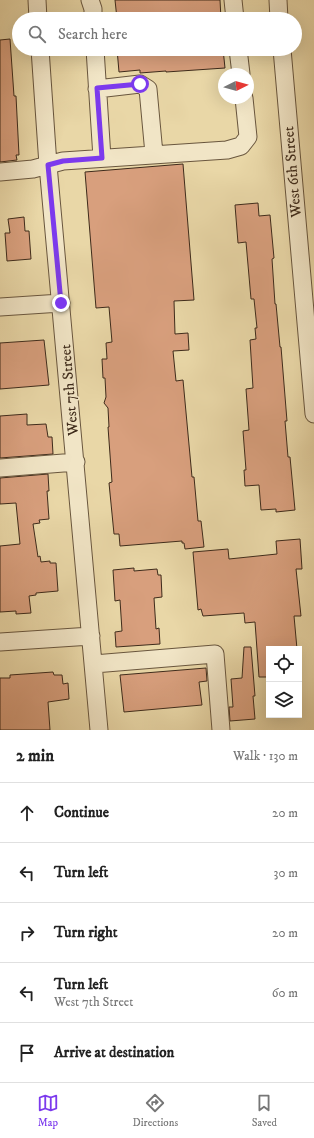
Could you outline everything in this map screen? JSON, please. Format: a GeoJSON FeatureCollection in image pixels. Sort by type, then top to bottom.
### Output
{"type":"FeatureCollection","features":[{"type":"Feature","properties":{"kind":"street"},"geometry":{"type":"LineString","coordinates":[[37,0],[38,12]]}},
{"type":"Feature","properties":{"kind":"street"},"geometry":{"type":"LineString","coordinates":[[90,0],[93,12]]}},
{"type":"Feature","properties":{"kind":"street"},"geometry":{"type":"LineString","coordinates":[[233,0],[234,12]]}},
{"type":"Feature","properties":{"kind":"street"},"geometry":{"type":"LineString","coordinates":[[278,0],[279,12]]}},
{"type":"Feature","properties":{"kind":"street","name":"West 7th Street"},"geometry":{"type":"LineString","coordinates":[[40,56],[48,165],[99,730]]}},
{"type":"Feature","properties":{"kind":"street"},"geometry":{"type":"LineString","coordinates":[[95,56],[102,158]]}},
{"type":"Feature","properties":{"kind":"street"},"geometry":{"type":"LineString","coordinates":[[239,56],[240,68]]}},
{"type":"Feature","properties":{"kind":"street","name":"West 6th Street"},"geometry":{"type":"LineString","coordinates":[[283,56],[314,414]]}},
{"type":"Feature","properties":{"kind":"street"},"geometry":{"type":"LineString","coordinates":[[97,88],[140,84],[148,89],[154,154]]}},
{"type":"Feature","properties":{"kind":"street"},"geometry":{"type":"LineString","coordinates":[[0,172],[33,169],[63,161],[226,150],[241,146],[248,138],[245,104]]}},
{"type":"Feature","properties":{"kind":"street"},"geometry":{"type":"LineString","coordinates":[[0,307],[61,303]]}},
{"type":"Feature","properties":{"kind":"street"},"geometry":{"type":"LineString","coordinates":[[0,468],[76,462]]}},
{"type":"Feature","properties":{"kind":"street"},"geometry":{"type":"LineString","coordinates":[[0,642],[91,636]]}},
{"type":"Feature","properties":{"kind":"street"},"geometry":{"type":"LineString","coordinates":[[94,664],[215,654],[221,730]]}},
{"type":"Feature","properties":{"kind":"building"},"geometry":{"type":"Polygon","coordinates":[[[115,0],[220,0],[221,12],[116,12],[115,0]]]}},
{"type":"Feature","properties":{"kind":"building"},"geometry":{"type":"Polygon","coordinates":[[[10,39],[14,96],[16,96],[19,155],[16,155],[17,160],[0,162],[0,40],[10,39]]]}},
{"type":"Feature","properties":{"kind":"building"},"geometry":{"type":"Polygon","coordinates":[[[118,56],[224,56],[225,68],[140,73],[140,70],[119,72],[118,56]]]}},
{"type":"Feature","properties":{"kind":"building"},"geometry":{"type":"Polygon","coordinates":[[[183,164],[194,300],[174,301],[175,334],[188,333],[189,350],[173,351],[176,381],[183,380],[192,477],[194,477],[198,521],[201,521],[204,547],[185,549],[182,541],[120,546],[119,534],[114,534],[109,483],[112,482],[108,408],[104,403],[106,397],[102,359],[107,359],[106,343],[112,342],[109,307],[96,308],[85,172],[183,164]]]}},
{"type":"Feature","properties":{"kind":"building"},"geometry":{"type":"Polygon","coordinates":[[[258,203],[259,216],[270,215],[274,258],[272,259],[275,304],[281,347],[287,421],[285,421],[288,457],[290,457],[295,510],[276,512],[276,509],[261,510],[259,485],[245,486],[244,470],[246,470],[243,431],[249,430],[246,389],[253,388],[250,340],[256,339],[255,328],[257,328],[254,299],[251,299],[246,242],[238,243],[235,205],[258,203]]]}},
{"type":"Feature","properties":{"kind":"building"},"geometry":{"type":"Polygon","coordinates":[[[24,217],[25,231],[29,231],[31,259],[7,261],[5,233],[10,233],[8,219],[24,217]]]}},
{"type":"Feature","properties":{"kind":"building"},"geometry":{"type":"Polygon","coordinates":[[[44,340],[49,385],[0,389],[0,343],[44,340]]]}},
{"type":"Feature","properties":{"kind":"building"},"geometry":{"type":"Polygon","coordinates":[[[27,414],[27,425],[46,424],[48,437],[52,437],[53,454],[0,458],[0,416],[27,414]]]}},
{"type":"Feature","properties":{"kind":"building"},"geometry":{"type":"Polygon","coordinates":[[[48,474],[49,491],[47,491],[49,519],[39,520],[40,523],[33,524],[38,557],[40,556],[41,562],[50,561],[50,563],[56,563],[58,591],[36,593],[36,595],[29,596],[31,613],[16,614],[16,611],[0,612],[0,546],[20,544],[16,503],[0,504],[0,478],[48,474]]]}},
{"type":"Feature","properties":{"kind":"building"},"geometry":{"type":"Polygon","coordinates":[[[300,539],[302,569],[296,569],[301,616],[294,616],[297,646],[266,646],[266,677],[259,677],[255,622],[245,623],[244,613],[203,616],[201,609],[198,610],[193,552],[228,549],[229,559],[277,554],[276,541],[300,539]]]}},
{"type":"Feature","properties":{"kind":"building"},"geometry":{"type":"Polygon","coordinates":[[[134,568],[134,571],[157,569],[158,575],[161,575],[162,597],[154,598],[156,629],[159,628],[160,644],[116,647],[115,632],[122,631],[120,600],[115,601],[113,570],[134,568]]]}},
{"type":"Feature","properties":{"kind":"building"},"geometry":{"type":"Polygon","coordinates":[[[244,647],[251,647],[255,696],[253,696],[255,719],[230,721],[229,707],[233,707],[231,679],[242,678],[244,647]]]}},
{"type":"Feature","properties":{"kind":"building"},"geometry":{"type":"Polygon","coordinates":[[[206,668],[207,681],[199,682],[202,705],[124,712],[120,675],[206,668]]]}},
{"type":"Feature","properties":{"kind":"building"},"geometry":{"type":"Polygon","coordinates":[[[53,672],[54,675],[62,675],[63,684],[68,683],[69,699],[48,702],[50,730],[0,730],[0,678],[10,678],[10,675],[53,672]]]}},
{"type":"Feature","properties":{"kind":"route"},"geometry":{"type":"LineString","coordinates":[[61,303],[48,165],[63,161],[102,158],[97,88],[140,84]]}}]}
